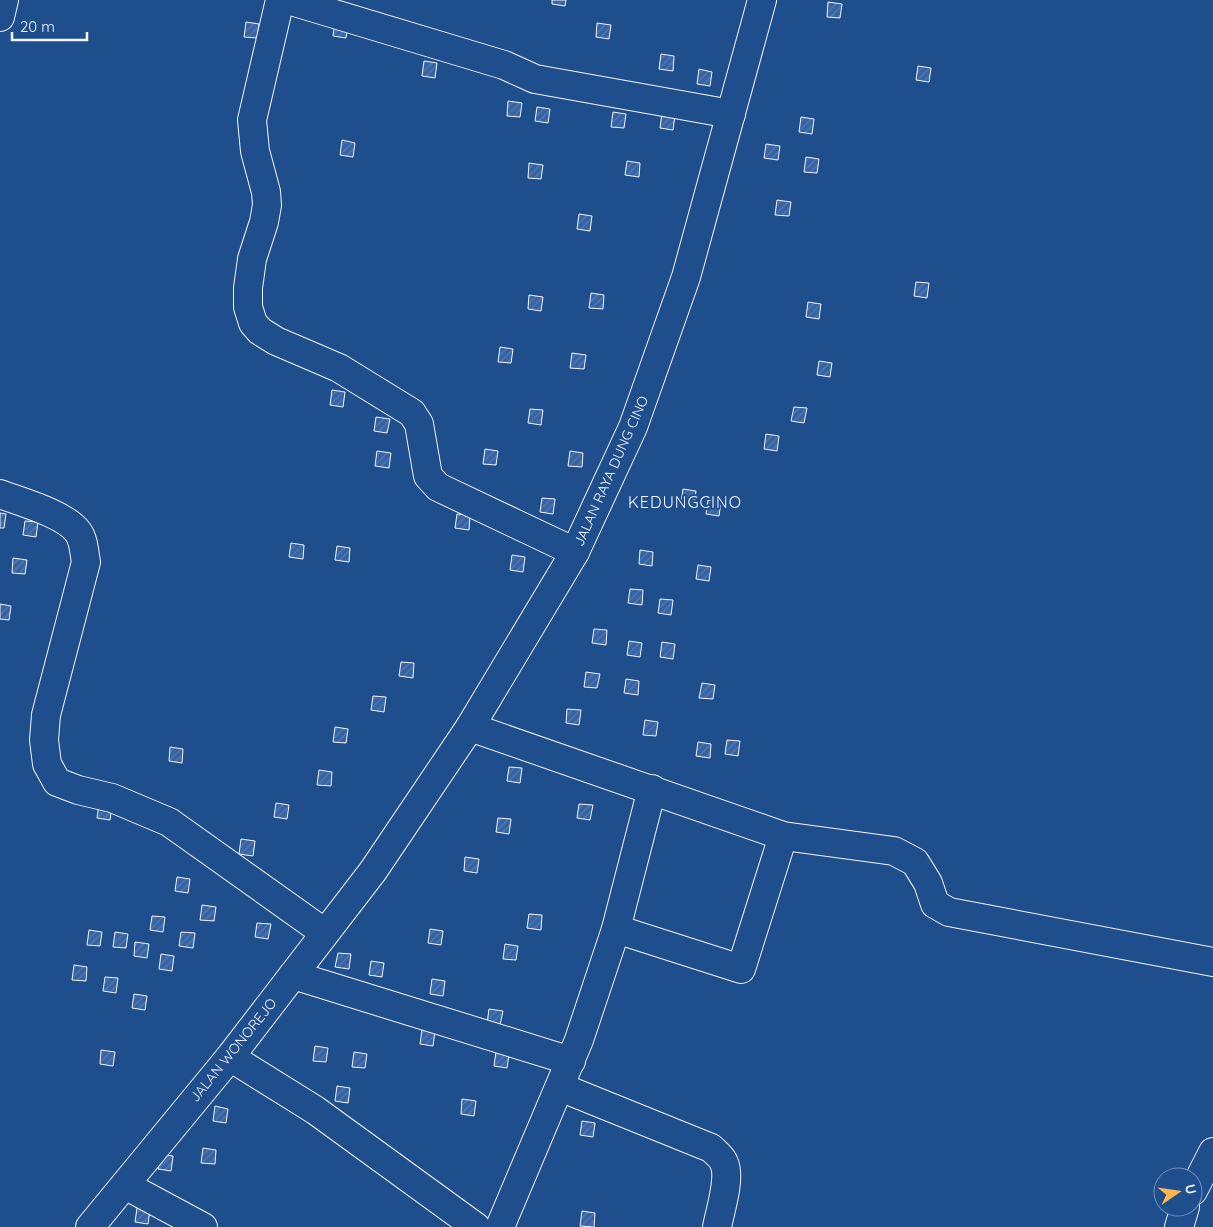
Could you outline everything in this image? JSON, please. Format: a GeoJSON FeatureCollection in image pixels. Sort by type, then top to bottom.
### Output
{"type":"FeatureCollection","features":[{"type":"Feature","properties":{"kind":"street"},"geometry":{"type":"LineString","coordinates":[[0,17],[4,0]]}},
{"type":"Feature","properties":{"kind":"street"},"geometry":{"type":"LineString","coordinates":[[280,0],[252,120],[255,151],[266,192],[267,205],[264,222],[252,259],[248,288],[248,307],[253,323],[260,331],[276,341],[338,368],[412,413],[419,424],[428,476],[438,487],[575,552]]}},
{"type":"Feature","properties":{"kind":"street"},"geometry":{"type":"LineString","coordinates":[[288,0],[504,65],[535,78],[731,114]]}},
{"type":"Feature","properties":{"kind":"street","name":"JALAN RAYA DUNG CINO"},"geometry":{"type":"LineString","coordinates":[[373,871],[470,727],[575,552],[634,427],[686,277],[762,0]]}},
{"type":"Feature","properties":{"kind":"street"},"geometry":{"type":"LineString","coordinates":[[0,494],[66,520],[78,532],[82,541],[86,562],[46,715],[44,740],[47,764],[57,782],[78,790],[112,798],[169,822],[326,933]]}},
{"type":"Feature","properties":{"kind":"street"},"geometry":{"type":"LineString","coordinates":[[470,727],[783,836],[894,851],[915,862],[928,883],[934,904],[949,912],[1213,962]]}},
{"type":"Feature","properties":{"kind":"street"},"geometry":{"type":"LineString","coordinates":[[500,1227],[571,1061],[616,929],[652,789]]}},
{"type":"Feature","properties":{"kind":"street"},"geometry":{"type":"LineString","coordinates":[[616,929],[741,969],[783,836]]}},
{"type":"Feature","properties":{"kind":"street","name":"JALAN WONOREJO"},"geometry":{"type":"LineString","coordinates":[[90,1227],[230,1057],[373,871]]}},
{"type":"Feature","properties":{"kind":"street"},"geometry":{"type":"LineString","coordinates":[[293,975],[571,1061]]}},
{"type":"Feature","properties":{"kind":"street"},"geometry":{"type":"LineString","coordinates":[[230,1057],[315,1110],[476,1227]]}},
{"type":"Feature","properties":{"kind":"street"},"geometry":{"type":"LineString","coordinates":[[560,1087],[711,1148],[721,1157],[727,1174],[717,1227]]}},
{"type":"Feature","properties":{"kind":"street"},"geometry":{"type":"LineString","coordinates":[[1203,1172],[1213,1152]]}},
{"type":"Feature","properties":{"kind":"street"},"geometry":{"type":"LineString","coordinates":[[124,1185],[203,1227]]}},
{"type":"Feature","properties":{"kind":"building"},"geometry":{"type":"Polygon","coordinates":[[[552,0],[566,0],[565,6],[552,4],[552,0]]]}},
{"type":"Feature","properties":{"kind":"building"},"geometry":{"type":"Polygon","coordinates":[[[828,2],[842,4],[840,18],[827,17],[828,2]]]}},
{"type":"Feature","properties":{"kind":"building"},"geometry":{"type":"Polygon","coordinates":[[[246,22],[259,24],[257,38],[244,37],[246,22]]]}},
{"type":"Feature","properties":{"kind":"building"},"geometry":{"type":"Polygon","coordinates":[[[335,22],[348,24],[346,38],[333,36],[335,22]]]}},
{"type":"Feature","properties":{"kind":"building"},"geometry":{"type":"Polygon","coordinates":[[[597,23],[611,25],[609,39],[596,37],[597,23]]]}},
{"type":"Feature","properties":{"kind":"building"},"geometry":{"type":"Polygon","coordinates":[[[661,54],[674,56],[673,71],[659,69],[661,54]]]}},
{"type":"Feature","properties":{"kind":"building"},"geometry":{"type":"Polygon","coordinates":[[[424,61],[437,63],[435,78],[422,76],[424,61]]]}},
{"type":"Feature","properties":{"kind":"building"},"geometry":{"type":"Polygon","coordinates":[[[918,66],[931,68],[929,82],[916,80],[918,66]]]}},
{"type":"Feature","properties":{"kind":"building"},"geometry":{"type":"Polygon","coordinates":[[[699,69],[712,72],[710,86],[697,84],[699,69]]]}},
{"type":"Feature","properties":{"kind":"building"},"geometry":{"type":"Polygon","coordinates":[[[508,101],[522,103],[520,117],[507,116],[508,101]]]}},
{"type":"Feature","properties":{"kind":"building"},"geometry":{"type":"Polygon","coordinates":[[[537,107],[550,109],[548,123],[535,121],[537,107]]]}},
{"type":"Feature","properties":{"kind":"building"},"geometry":{"type":"Polygon","coordinates":[[[613,112],[626,114],[624,128],[611,127],[613,112]]]}},
{"type":"Feature","properties":{"kind":"building"},"geometry":{"type":"Polygon","coordinates":[[[662,113],[675,115],[673,130],[660,128],[662,113]]]}},
{"type":"Feature","properties":{"kind":"building"},"geometry":{"type":"Polygon","coordinates":[[[801,117],[814,119],[812,134],[799,132],[801,117]]]}},
{"type":"Feature","properties":{"kind":"building"},"geometry":{"type":"Polygon","coordinates":[[[342,140],[355,143],[353,157],[340,155],[342,140]]]}},
{"type":"Feature","properties":{"kind":"building"},"geometry":{"type":"Polygon","coordinates":[[[766,144],[780,146],[778,160],[764,158],[766,144]]]}},
{"type":"Feature","properties":{"kind":"building"},"geometry":{"type":"Polygon","coordinates":[[[806,157],[819,159],[817,173],[804,172],[806,157]]]}},
{"type":"Feature","properties":{"kind":"building"},"geometry":{"type":"Polygon","coordinates":[[[627,161],[640,163],[639,177],[625,175],[627,161]]]}},
{"type":"Feature","properties":{"kind":"building"},"geometry":{"type":"Polygon","coordinates":[[[529,163],[543,165],[541,179],[528,178],[529,163]]]}},
{"type":"Feature","properties":{"kind":"building"},"geometry":{"type":"Polygon","coordinates":[[[777,200],[791,202],[789,216],[775,215],[777,200]]]}},
{"type":"Feature","properties":{"kind":"building"},"geometry":{"type":"Polygon","coordinates":[[[579,214],[592,216],[590,231],[577,229],[579,214]]]}},
{"type":"Feature","properties":{"kind":"building"},"geometry":{"type":"Polygon","coordinates":[[[916,282],[929,283],[927,298],[914,296],[916,282]]]}},
{"type":"Feature","properties":{"kind":"building"},"geometry":{"type":"Polygon","coordinates":[[[591,293],[604,295],[603,309],[589,308],[591,293]]]}},
{"type":"Feature","properties":{"kind":"building"},"geometry":{"type":"Polygon","coordinates":[[[529,295],[543,297],[541,311],[528,309],[529,295]]]}},
{"type":"Feature","properties":{"kind":"building"},"geometry":{"type":"Polygon","coordinates":[[[808,302],[821,304],[819,319],[806,317],[808,302]]]}},
{"type":"Feature","properties":{"kind":"building"},"geometry":{"type":"Polygon","coordinates":[[[500,347],[513,349],[511,363],[498,362],[500,347]]]}},
{"type":"Feature","properties":{"kind":"building"},"geometry":{"type":"Polygon","coordinates":[[[572,353],[586,355],[584,369],[570,368],[572,353]]]}},
{"type":"Feature","properties":{"kind":"building"},"geometry":{"type":"Polygon","coordinates":[[[819,361],[832,363],[830,377],[817,375],[819,361]]]}},
{"type":"Feature","properties":{"kind":"building"},"geometry":{"type":"Polygon","coordinates":[[[332,390],[345,392],[343,407],[330,405],[332,390]]]}},
{"type":"Feature","properties":{"kind":"building"},"geometry":{"type":"Polygon","coordinates":[[[794,407],[807,408],[804,423],[791,421],[794,407]]]}},
{"type":"Feature","properties":{"kind":"building"},"geometry":{"type":"Polygon","coordinates":[[[530,409],[543,410],[541,425],[528,423],[530,409]]]}},
{"type":"Feature","properties":{"kind":"building"},"geometry":{"type":"Polygon","coordinates":[[[376,417],[390,419],[387,433],[374,431],[376,417]]]}},
{"type":"Feature","properties":{"kind":"building"},"geometry":{"type":"Polygon","coordinates":[[[766,434],[779,436],[777,451],[764,449],[766,434]]]}},
{"type":"Feature","properties":{"kind":"building"},"geometry":{"type":"Polygon","coordinates":[[[485,449],[498,451],[496,465],[483,464],[485,449]]]}},
{"type":"Feature","properties":{"kind":"building"},"geometry":{"type":"Polygon","coordinates":[[[377,451],[391,453],[389,468],[375,466],[377,451]]]}},
{"type":"Feature","properties":{"kind":"building"},"geometry":{"type":"Polygon","coordinates":[[[570,451],[583,453],[582,467],[568,466],[570,451]]]}},
{"type":"Feature","properties":{"kind":"building"},"geometry":{"type":"Polygon","coordinates":[[[683,489],[696,491],[694,505],[681,503],[683,489]]]}},
{"type":"Feature","properties":{"kind":"building"},"geometry":{"type":"Polygon","coordinates":[[[542,498],[555,499],[553,514],[540,512],[542,498]]]}},
{"type":"Feature","properties":{"kind":"building"},"geometry":{"type":"Polygon","coordinates":[[[708,500],[721,502],[719,516],[706,514],[708,500]]]}},
{"type":"Feature","properties":{"kind":"building"},"geometry":{"type":"Polygon","coordinates":[[[0,513],[6,514],[4,528],[0,528],[0,513]]]}},
{"type":"Feature","properties":{"kind":"building"},"geometry":{"type":"Polygon","coordinates":[[[457,514],[470,515],[469,530],[455,528],[457,514]]]}},
{"type":"Feature","properties":{"kind":"building"},"geometry":{"type":"Polygon","coordinates":[[[25,521],[38,522],[36,537],[23,535],[25,521]]]}},
{"type":"Feature","properties":{"kind":"building"},"geometry":{"type":"Polygon","coordinates":[[[291,543],[304,545],[303,559],[289,557],[291,543]]]}},
{"type":"Feature","properties":{"kind":"building"},"geometry":{"type":"Polygon","coordinates":[[[337,546],[350,548],[349,562],[335,560],[337,546]]]}},
{"type":"Feature","properties":{"kind":"building"},"geometry":{"type":"Polygon","coordinates":[[[640,550],[653,552],[652,566],[639,564],[640,550]]]}},
{"type":"Feature","properties":{"kind":"building"},"geometry":{"type":"Polygon","coordinates":[[[512,555],[525,557],[523,572],[510,570],[512,555]]]}},
{"type":"Feature","properties":{"kind":"building"},"geometry":{"type":"Polygon","coordinates":[[[13,558],[27,560],[25,574],[12,573],[13,558]]]}},
{"type":"Feature","properties":{"kind":"building"},"geometry":{"type":"Polygon","coordinates":[[[698,565],[711,567],[709,581],[696,579],[698,565]]]}},
{"type":"Feature","properties":{"kind":"building"},"geometry":{"type":"Polygon","coordinates":[[[630,589],[643,590],[642,605],[628,603],[630,589]]]}},
{"type":"Feature","properties":{"kind":"building"},"geometry":{"type":"Polygon","coordinates":[[[660,599],[673,600],[671,615],[658,613],[660,599]]]}},
{"type":"Feature","properties":{"kind":"building"},"geometry":{"type":"Polygon","coordinates":[[[0,604],[11,606],[9,620],[0,619],[0,604]]]}},
{"type":"Feature","properties":{"kind":"building"},"geometry":{"type":"Polygon","coordinates":[[[594,629],[607,630],[606,645],[592,643],[594,629]]]}},
{"type":"Feature","properties":{"kind":"building"},"geometry":{"type":"Polygon","coordinates":[[[629,641],[642,643],[640,657],[627,655],[629,641]]]}},
{"type":"Feature","properties":{"kind":"building"},"geometry":{"type":"Polygon","coordinates":[[[662,642],[675,644],[673,659],[660,657],[662,642]]]}},
{"type":"Feature","properties":{"kind":"building"},"geometry":{"type":"Polygon","coordinates":[[[401,662],[414,663],[413,678],[399,676],[401,662]]]}},
{"type":"Feature","properties":{"kind":"building"},"geometry":{"type":"Polygon","coordinates":[[[586,672],[600,674],[597,688],[584,687],[586,672]]]}},
{"type":"Feature","properties":{"kind":"building"},"geometry":{"type":"Polygon","coordinates":[[[626,679],[639,681],[638,695],[624,693],[626,679]]]}},
{"type":"Feature","properties":{"kind":"building"},"geometry":{"type":"Polygon","coordinates":[[[702,683],[715,685],[713,699],[699,698],[702,683]]]}},
{"type":"Feature","properties":{"kind":"building"},"geometry":{"type":"Polygon","coordinates":[[[373,696],[386,697],[384,712],[371,710],[373,696]]]}},
{"type":"Feature","properties":{"kind":"building"},"geometry":{"type":"Polygon","coordinates":[[[567,709],[581,710],[579,725],[566,723],[567,709]]]}},
{"type":"Feature","properties":{"kind":"building"},"geometry":{"type":"Polygon","coordinates":[[[645,720],[658,722],[656,736],[643,735],[645,720]]]}},
{"type":"Feature","properties":{"kind":"building"},"geometry":{"type":"Polygon","coordinates":[[[335,727],[348,729],[346,743],[333,742],[335,727]]]}},
{"type":"Feature","properties":{"kind":"building"},"geometry":{"type":"Polygon","coordinates":[[[727,740],[740,741],[738,756],[725,754],[727,740]]]}},
{"type":"Feature","properties":{"kind":"building"},"geometry":{"type":"Polygon","coordinates":[[[698,742],[711,744],[710,758],[696,756],[698,742]]]}},
{"type":"Feature","properties":{"kind":"building"},"geometry":{"type":"Polygon","coordinates":[[[170,747],[183,749],[182,763],[169,761],[170,747]]]}},
{"type":"Feature","properties":{"kind":"building"},"geometry":{"type":"Polygon","coordinates":[[[509,767],[522,768],[520,783],[507,781],[509,767]]]}},
{"type":"Feature","properties":{"kind":"building"},"geometry":{"type":"Polygon","coordinates":[[[319,770],[332,772],[331,786],[317,785],[319,770]]]}},
{"type":"Feature","properties":{"kind":"building"},"geometry":{"type":"Polygon","coordinates":[[[276,803],[289,805],[287,819],[274,817],[276,803]]]}},
{"type":"Feature","properties":{"kind":"building"},"geometry":{"type":"Polygon","coordinates":[[[99,804],[112,806],[110,820],[97,818],[99,804]]]}},
{"type":"Feature","properties":{"kind":"building"},"geometry":{"type":"Polygon","coordinates":[[[579,804],[593,805],[590,820],[577,818],[579,804]]]}},
{"type":"Feature","properties":{"kind":"building"},"geometry":{"type":"Polygon","coordinates":[[[498,818],[511,819],[509,834],[496,832],[498,818]]]}},
{"type":"Feature","properties":{"kind":"building"},"geometry":{"type":"Polygon","coordinates":[[[241,839],[255,841],[253,856],[239,854],[241,839]]]}},
{"type":"Feature","properties":{"kind":"building"},"geometry":{"type":"Polygon","coordinates":[[[465,857],[479,859],[477,873],[464,871],[465,857]]]}},
{"type":"Feature","properties":{"kind":"building"},"geometry":{"type":"Polygon","coordinates":[[[177,877],[190,879],[188,893],[175,891],[177,877]]]}},
{"type":"Feature","properties":{"kind":"building"},"geometry":{"type":"Polygon","coordinates":[[[202,905],[216,907],[214,921],[200,920],[202,905]]]}},
{"type":"Feature","properties":{"kind":"building"},"geometry":{"type":"Polygon","coordinates":[[[529,914],[542,915],[541,930],[527,928],[529,914]]]}},
{"type":"Feature","properties":{"kind":"building"},"geometry":{"type":"Polygon","coordinates":[[[152,916],[165,917],[163,932],[150,930],[152,916]]]}},
{"type":"Feature","properties":{"kind":"building"},"geometry":{"type":"Polygon","coordinates":[[[257,923],[271,924],[268,939],[255,937],[257,923]]]}},
{"type":"Feature","properties":{"kind":"building"},"geometry":{"type":"Polygon","coordinates":[[[430,929],[443,931],[441,945],[428,943],[430,929]]]}},
{"type":"Feature","properties":{"kind":"building"},"geometry":{"type":"Polygon","coordinates":[[[89,930],[102,932],[100,946],[87,945],[89,930]]]}},
{"type":"Feature","properties":{"kind":"building"},"geometry":{"type":"Polygon","coordinates":[[[115,932],[128,934],[126,948],[113,947],[115,932]]]}},
{"type":"Feature","properties":{"kind":"building"},"geometry":{"type":"Polygon","coordinates":[[[181,932],[195,933],[193,948],[179,946],[181,932]]]}},
{"type":"Feature","properties":{"kind":"building"},"geometry":{"type":"Polygon","coordinates":[[[135,942],[149,944],[147,958],[134,956],[135,942]]]}},
{"type":"Feature","properties":{"kind":"building"},"geometry":{"type":"Polygon","coordinates":[[[505,944],[518,946],[516,960],[503,959],[505,944]]]}},
{"type":"Feature","properties":{"kind":"building"},"geometry":{"type":"Polygon","coordinates":[[[338,953],[351,954],[349,969],[335,967],[338,953]]]}},
{"type":"Feature","properties":{"kind":"building"},"geometry":{"type":"Polygon","coordinates":[[[161,954],[174,956],[172,971],[159,969],[161,954]]]}},
{"type":"Feature","properties":{"kind":"building"},"geometry":{"type":"Polygon","coordinates":[[[371,961],[384,963],[382,977],[369,975],[371,961]]]}},
{"type":"Feature","properties":{"kind":"building"},"geometry":{"type":"Polygon","coordinates":[[[74,965],[87,967],[86,981],[72,980],[74,965]]]}},
{"type":"Feature","properties":{"kind":"building"},"geometry":{"type":"Polygon","coordinates":[[[105,977],[118,978],[116,993],[103,991],[105,977]]]}},
{"type":"Feature","properties":{"kind":"building"},"geometry":{"type":"Polygon","coordinates":[[[432,979],[445,981],[443,996],[430,994],[432,979]]]}},
{"type":"Feature","properties":{"kind":"building"},"geometry":{"type":"Polygon","coordinates":[[[134,994],[147,996],[145,1010],[132,1008],[134,994]]]}},
{"type":"Feature","properties":{"kind":"building"},"geometry":{"type":"Polygon","coordinates":[[[489,1009],[503,1011],[500,1025],[487,1024],[489,1009]]]}},
{"type":"Feature","properties":{"kind":"building"},"geometry":{"type":"Polygon","coordinates":[[[422,1030],[435,1031],[433,1046],[420,1044],[422,1030]]]}},
{"type":"Feature","properties":{"kind":"building"},"geometry":{"type":"Polygon","coordinates":[[[315,1046],[328,1048],[326,1062],[313,1061],[315,1046]]]}},
{"type":"Feature","properties":{"kind":"building"},"geometry":{"type":"Polygon","coordinates":[[[101,1050],[115,1052],[113,1066],[100,1064],[101,1050]]]}},
{"type":"Feature","properties":{"kind":"building"},"geometry":{"type":"Polygon","coordinates":[[[354,1052],[367,1054],[365,1068],[352,1067],[354,1052]]]}},
{"type":"Feature","properties":{"kind":"building"},"geometry":{"type":"Polygon","coordinates":[[[496,1052],[509,1054],[507,1068],[494,1066],[496,1052]]]}},
{"type":"Feature","properties":{"kind":"building"},"geometry":{"type":"Polygon","coordinates":[[[337,1086],[350,1088],[348,1103],[335,1101],[337,1086]]]}},
{"type":"Feature","properties":{"kind":"building"},"geometry":{"type":"Polygon","coordinates":[[[462,1099],[476,1101],[474,1116],[461,1114],[462,1099]]]}},
{"type":"Feature","properties":{"kind":"building"},"geometry":{"type":"Polygon","coordinates":[[[215,1106],[228,1109],[226,1123],[213,1121],[215,1106]]]}},
{"type":"Feature","properties":{"kind":"building"},"geometry":{"type":"Polygon","coordinates":[[[582,1121],[595,1123],[593,1137],[580,1135],[582,1121]]]}},
{"type":"Feature","properties":{"kind":"building"},"geometry":{"type":"Polygon","coordinates":[[[203,1148],[216,1150],[215,1164],[201,1163],[203,1148]]]}},
{"type":"Feature","properties":{"kind":"building"},"geometry":{"type":"Polygon","coordinates":[[[159,1154],[173,1156],[171,1171],[158,1169],[159,1154]]]}},
{"type":"Feature","properties":{"kind":"building"},"geometry":{"type":"Polygon","coordinates":[[[137,1208],[150,1210],[148,1224],[135,1222],[137,1208]]]}},
{"type":"Feature","properties":{"kind":"building"},"geometry":{"type":"Polygon","coordinates":[[[582,1211],[595,1213],[594,1227],[580,1226],[582,1211]]]}},
{"type":"Feature","properties":{"kind":"district","name":"KEDUNGCINO"},"geometry":{"type":"Point","coordinates":[685,502]}}]}
